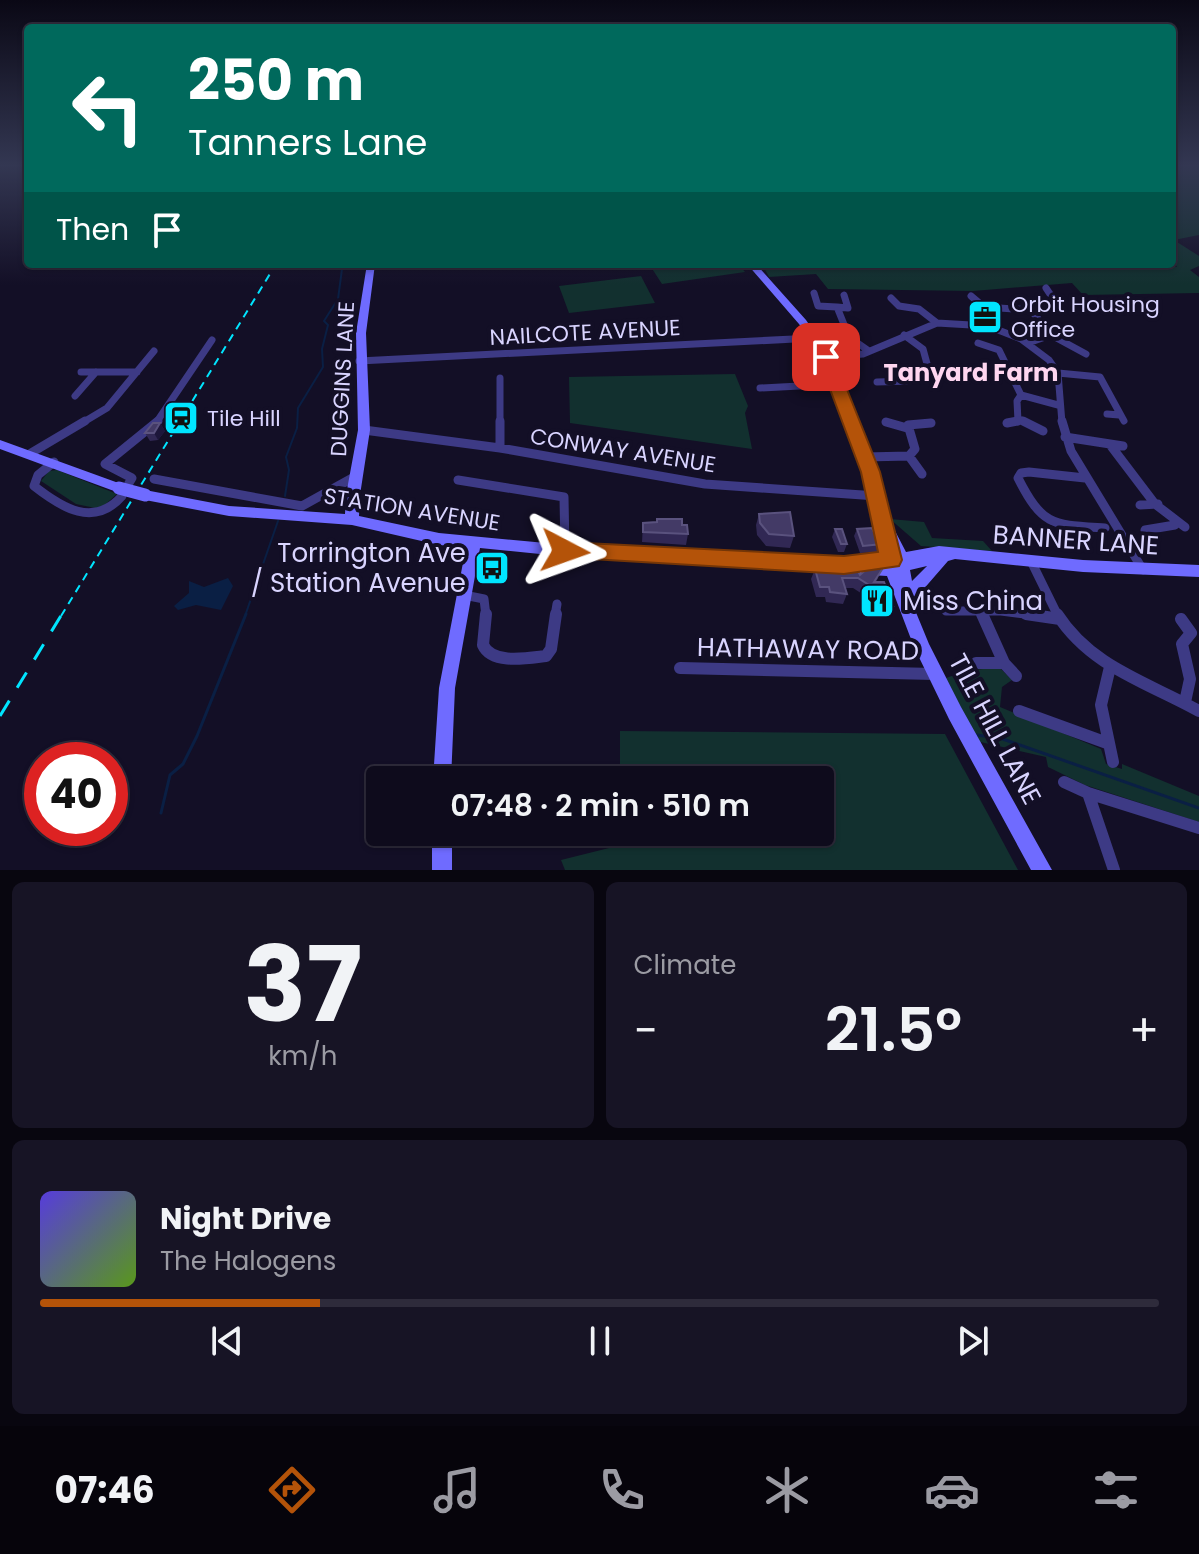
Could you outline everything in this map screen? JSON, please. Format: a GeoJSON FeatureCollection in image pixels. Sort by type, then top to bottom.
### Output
{"type":"FeatureCollection","features":[{"type":"Feature","properties":{"kind":"street","name":"DUGGINS LANE"},"geometry":{"type":"LineString","coordinates":[[352,520],[364,430],[359,361],[371,268]]}},
{"type":"Feature","properties":{"kind":"street","name":"TILE HILL LANE"},"geometry":{"type":"LineString","coordinates":[[754,268],[814,338],[826,357],[865,457],[881,519],[934,674],[1042,870]]}},
{"type":"Feature","properties":{"kind":"street"},"geometry":{"type":"LineString","coordinates":[[971,296],[983,308],[1031,310],[1036,305],[1058,306],[1046,288]]}},
{"type":"Feature","properties":{"kind":"street"},"geometry":{"type":"LineString","coordinates":[[814,293],[818,306],[848,308],[844,295]]}},
{"type":"Feature","properties":{"kind":"street"},"geometry":{"type":"LineString","coordinates":[[891,298],[900,308],[919,309],[937,323]]}},
{"type":"Feature","properties":{"kind":"street"},"geometry":{"type":"LineString","coordinates":[[837,307],[849,337],[869,351]]}},
{"type":"Feature","properties":{"kind":"street"},"geometry":{"type":"LineString","coordinates":[[1031,310],[1051,335],[1066,340],[1073,353],[1086,354]]}},
{"type":"Feature","properties":{"kind":"street"},"geometry":{"type":"LineString","coordinates":[[826,357],[869,351],[937,323],[973,324],[1027,343],[1044,355],[1058,373],[1058,405],[1065,437],[1085,478],[1143,570]]}},
{"type":"Feature","properties":{"kind":"street"},"geometry":{"type":"LineString","coordinates":[[879,379],[911,381],[929,371],[923,349],[904,335]]}},
{"type":"Feature","properties":{"kind":"street"},"geometry":{"type":"LineString","coordinates":[[1027,343],[1051,335]]}},
{"type":"Feature","properties":{"kind":"street","name":"NAILCOTE AVENUE"},"geometry":{"type":"LineString","coordinates":[[359,361],[814,338]]}},
{"type":"Feature","properties":{"kind":"street"},"geometry":{"type":"LineString","coordinates":[[54,462],[38,475],[34,486],[72,511],[88,516],[98,515],[132,478],[128,473],[105,464],[158,421],[212,340]]}},
{"type":"Feature","properties":{"kind":"street"},"geometry":{"type":"LineString","coordinates":[[978,343],[993,342],[1009,366],[1010,381],[1021,395],[1058,405]]}},
{"type":"Feature","properties":{"kind":"street"},"geometry":{"type":"LineString","coordinates":[[31,453],[107,408],[154,351]]}},
{"type":"Feature","properties":{"kind":"street"},"geometry":{"type":"LineString","coordinates":[[81,372],[137,372]]}},
{"type":"Feature","properties":{"kind":"street"},"geometry":{"type":"LineString","coordinates":[[75,396],[96,372]]}},
{"type":"Feature","properties":{"kind":"street"},"geometry":{"type":"LineString","coordinates":[[1058,373],[1112,376]]}},
{"type":"Feature","properties":{"kind":"street"},"geometry":{"type":"LineString","coordinates":[[1100,377],[1121,418],[1107,414]]}},
{"type":"Feature","properties":{"kind":"street"},"geometry":{"type":"LineString","coordinates":[[500,378],[500,448]]}},
{"type":"Feature","properties":{"kind":"street"},"geometry":{"type":"LineString","coordinates":[[760,388],[837,384]]}},
{"type":"Feature","properties":{"kind":"street"},"geometry":{"type":"LineString","coordinates":[[1019,419],[1017,401],[1021,395]]}},
{"type":"Feature","properties":{"kind":"street"},"geometry":{"type":"LineString","coordinates":[[1007,423],[1019,419],[1043,431]]}},
{"type":"Feature","properties":{"kind":"street"},"geometry":{"type":"LineString","coordinates":[[886,422],[907,428]]}},
{"type":"Feature","properties":{"kind":"street"},"geometry":{"type":"LineString","coordinates":[[907,428],[913,423],[931,423]]}},
{"type":"Feature","properties":{"kind":"street"},"geometry":{"type":"LineString","coordinates":[[865,457],[909,456],[915,449],[907,428]]}},
{"type":"Feature","properties":{"kind":"street","name":"CONWAY AVENUE"},"geometry":{"type":"LineString","coordinates":[[364,430],[500,448],[705,484],[877,496]]}},
{"type":"Feature","properties":{"kind":"street"},"geometry":{"type":"LineString","coordinates":[[1065,437],[1123,446]]}},
{"type":"Feature","properties":{"kind":"street","name":"STATION AVENUE"},"geometry":{"type":"LineString","coordinates":[[0,444],[123,489],[157,498],[229,511],[333,517],[474,544],[844,565],[897,564]]}},
{"type":"Feature","properties":{"kind":"street"},"geometry":{"type":"LineString","coordinates":[[1111,446],[1127,470],[1180,526],[1145,530]]}},
{"type":"Feature","properties":{"kind":"street"},"geometry":{"type":"LineString","coordinates":[[909,456],[922,474]]}},
{"type":"Feature","properties":{"kind":"street"},"geometry":{"type":"LineString","coordinates":[[1085,478],[1029,472],[1018,474],[1036,514],[1047,522],[1105,528]]}},
{"type":"Feature","properties":{"kind":"street","name":"STATION AVENUE"},"geometry":{"type":"LineString","coordinates":[[154,479],[302,506],[318,499],[336,483],[356,476]]}},
{"type":"Feature","properties":{"kind":"street"},"geometry":{"type":"LineString","coordinates":[[458,480],[564,497],[565,551]]}},
{"type":"Feature","properties":{"kind":"street"},"geometry":{"type":"LineString","coordinates":[[333,517],[353,495]]}},
{"type":"Feature","properties":{"kind":"street"},"geometry":{"type":"LineString","coordinates":[[1140,505],[1158,504]]}},
{"type":"Feature","properties":{"kind":"street"},"geometry":{"type":"LineString","coordinates":[[443,766],[447,688],[474,544]]}},
{"type":"Feature","properties":{"kind":"street"},"geometry":{"type":"LineString","coordinates":[[909,602],[931,568],[950,555]]}},
{"type":"Feature","properties":{"kind":"street","name":"BANNER LANE"},"geometry":{"type":"LineString","coordinates":[[897,564],[950,555],[1143,570],[1199,571]]}},
{"type":"Feature","properties":{"kind":"street"},"geometry":{"type":"LineString","coordinates":[[1031,561],[1060,619],[1078,642],[1110,667],[1199,711]]}},
{"type":"Feature","properties":{"kind":"street"},"geometry":{"type":"LineString","coordinates":[[464,595],[484,599],[487,605],[482,646],[488,654],[498,658],[546,656],[551,649],[557,604]]}},
{"type":"Feature","properties":{"kind":"street"},"geometry":{"type":"LineString","coordinates":[[946,611],[981,611],[1060,619]]}},
{"type":"Feature","properties":{"kind":"street"},"geometry":{"type":"LineString","coordinates":[[981,611],[1004,663],[1016,676]]}},
{"type":"Feature","properties":{"kind":"street"},"geometry":{"type":"LineString","coordinates":[[1181,619],[1195,635],[1182,644],[1190,679],[1185,702]]}},
{"type":"Feature","properties":{"kind":"street"},"geometry":{"type":"LineString","coordinates":[[976,663],[1004,663]]}},
{"type":"Feature","properties":{"kind":"street"},"geometry":{"type":"LineString","coordinates":[[1110,667],[1101,705],[1113,762]]}},
{"type":"Feature","properties":{"kind":"street","name":"HATHAWAY ROAD"},"geometry":{"type":"LineString","coordinates":[[680,668],[934,674]]}},
{"type":"Feature","properties":{"kind":"street"},"geometry":{"type":"LineString","coordinates":[[1019,711],[1107,743]]}},
{"type":"Feature","properties":{"kind":"street"},"geometry":{"type":"LineString","coordinates":[[1064,782],[1088,793],[1199,828]]}},
{"type":"Feature","properties":{"kind":"street"},"geometry":{"type":"LineString","coordinates":[[1088,793],[1114,870]]}},
{"type":"Feature","properties":{"kind":"street"},"geometry":{"type":"LineString","coordinates":[[442,846],[442,870]]}},
{"type":"Feature","properties":{"kind":"green space"},"geometry":{"type":"Polygon","coordinates":[[[1176,205],[1199,205],[1199,235],[1176,240],[1176,205]]]}},
{"type":"Feature","properties":{"kind":"green space"},"geometry":{"type":"Polygon","coordinates":[[[1176,241],[1199,256],[1199,266],[1190,270],[1199,277],[1199,293],[1083,295],[1072,283],[973,291],[828,289],[816,274],[769,277],[764,268],[1176,268],[1176,241]]]}},
{"type":"Feature","properties":{"kind":"green space"},"geometry":{"type":"Polygon","coordinates":[[[652,268],[742,268],[745,272],[662,284],[652,268]]]}},
{"type":"Feature","properties":{"kind":"green space"},"geometry":{"type":"Polygon","coordinates":[[[641,276],[655,303],[569,313],[559,286],[641,276]]]}},
{"type":"Feature","properties":{"kind":"green space"},"geometry":{"type":"Polygon","coordinates":[[[735,374],[748,406],[745,413],[752,449],[570,423],[569,377],[735,374]]]}},
{"type":"Feature","properties":{"kind":"green space"},"geometry":{"type":"Polygon","coordinates":[[[57,470],[117,494],[100,509],[76,504],[41,481],[49,471],[57,470]]]}},
{"type":"Feature","properties":{"kind":"green space"},"geometry":{"type":"Polygon","coordinates":[[[890,519],[924,522],[932,538],[983,541],[992,551],[921,546],[890,519]]]}},
{"type":"Feature","properties":{"kind":"green space"},"geometry":{"type":"Polygon","coordinates":[[[999,667],[1012,680],[1002,687],[1000,707],[1101,749],[1106,764],[1122,769],[1122,764],[1199,796],[1199,822],[1085,785],[1048,767],[1046,757],[976,741],[946,678],[966,671],[999,667]]]}},
{"type":"Feature","properties":{"kind":"green space"},"geometry":{"type":"Polygon","coordinates":[[[620,731],[945,734],[1018,870],[565,870],[561,860],[613,846],[834,846],[834,766],[620,766],[620,731]]]}},
{"type":"Feature","properties":{"kind":"water"},"geometry":{"type":"Polygon","coordinates":[[[228,578],[233,586],[221,610],[196,605],[178,610],[174,606],[189,593],[189,581],[204,587],[228,578]]]}},
{"type":"Feature","properties":{"kind":"building"},"geometry":{"type":"Polygon","coordinates":[[[153,423],[160,423],[154,433],[145,433],[153,423]]]}},
{"type":"Feature","properties":{"kind":"building"},"geometry":{"type":"Polygon","coordinates":[[[790,512],[794,536],[769,534],[760,523],[759,514],[790,512]]]}},
{"type":"Feature","properties":{"kind":"building"},"geometry":{"type":"Polygon","coordinates":[[[657,519],[682,519],[682,525],[687,525],[688,534],[643,532],[643,523],[657,522],[657,519]]]}},
{"type":"Feature","properties":{"kind":"building"},"geometry":{"type":"Polygon","coordinates":[[[872,528],[875,534],[880,534],[882,544],[863,546],[857,529],[872,528]]]}},
{"type":"Feature","properties":{"kind":"building"},"geometry":{"type":"Polygon","coordinates":[[[835,529],[842,529],[847,544],[841,544],[835,529]]]}},
{"type":"Feature","properties":{"kind":"building"},"geometry":{"type":"Polygon","coordinates":[[[856,567],[860,575],[869,567],[883,568],[874,582],[884,582],[893,606],[881,606],[875,589],[858,578],[842,578],[847,594],[820,587],[815,569],[856,567]]]}},
{"type":"Feature","properties":{"kind":"waterway"},"geometry":{"type":"LineString","coordinates":[[285,496],[289,470],[286,457],[297,428],[298,408],[323,367],[322,349],[328,325],[324,321],[338,299],[343,268]]}},
{"type":"Feature","properties":{"kind":"waterway"},"geometry":{"type":"LineString","coordinates":[[245,616],[278,521]]}},
{"type":"Feature","properties":{"kind":"waterway"},"geometry":{"type":"LineString","coordinates":[[161,813],[170,775],[183,764],[197,736],[246,614]]}},
{"type":"Feature","properties":{"kind":"waterway"},"geometry":{"type":"LineString","coordinates":[[976,735],[1000,738],[1199,808]]}},
{"type":"Feature","properties":{"kind":"railway"},"geometry":{"type":"LineString","coordinates":[[61,616],[274,268]]}},
{"type":"Feature","properties":{"kind":"railway"},"geometry":{"type":"LineString","coordinates":[[0,716],[62,614]]}},
{"type":"Feature","properties":{"kind":"place","name":"Orbit Housing Office"},"geometry":{"type":"Point","coordinates":[985,317]}},
{"type":"Feature","properties":{"kind":"place","name":"Tile Hill"},"geometry":{"type":"Point","coordinates":[181,418]}},
{"type":"Feature","properties":{"kind":"place","name":"Torrington Ave / Station Avenue"},"geometry":{"type":"Point","coordinates":[492,568]}},
{"type":"Feature","properties":{"kind":"place","name":"Miss China"},"geometry":{"type":"Point","coordinates":[877,601]}},
{"type":"Feature","properties":{"kind":"district","name":"Tanyard Farm"},"geometry":{"type":"Point","coordinates":[971,373]}},
{"type":"Feature","properties":{"kind":"route"},"geometry":{"type":"LineString","coordinates":[[565,551],[844,565],[891,560],[870,472],[826,357]]}}]}
